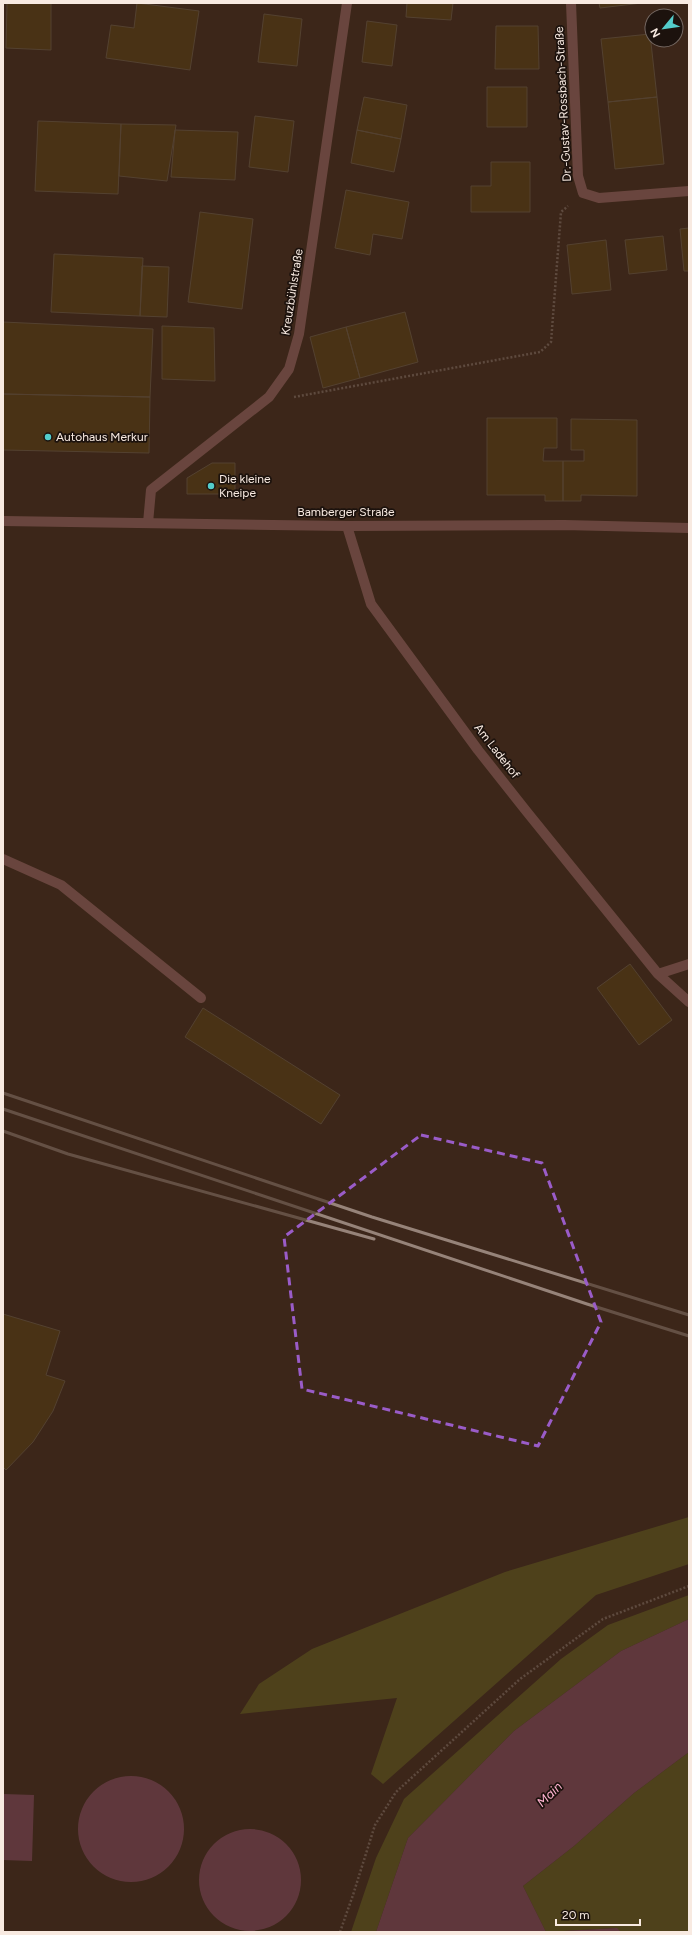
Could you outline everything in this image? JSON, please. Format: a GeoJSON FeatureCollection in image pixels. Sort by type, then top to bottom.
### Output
{"type":"FeatureCollection","features":[{"type":"Feature","properties":{"kind":"street","name":"Kreuzbühlstraße"},"geometry":{"type":"LineString","coordinates":[[148,523],[151,490],[269,397],[290,369],[299,334],[347,3]]}},
{"type":"Feature","properties":{"kind":"street","name":"Dr.-Gustav-Rossbach-Straße"},"geometry":{"type":"LineString","coordinates":[[571,3],[578,176],[583,193],[599,198],[689,191]]}},
{"type":"Feature","properties":{"kind":"street","name":"Bamberger Straße"},"geometry":{"type":"LineString","coordinates":[[3,521],[347,526],[564,525],[689,528]]}},
{"type":"Feature","properties":{"kind":"street","name":"Am Ladehof"},"geometry":{"type":"LineString","coordinates":[[347,526],[371,604],[478,750],[658,974],[689,1002]]}},
{"type":"Feature","properties":{"kind":"street"},"geometry":{"type":"LineString","coordinates":[[3,859],[61,885],[201,998]]}},
{"type":"Feature","properties":{"kind":"street"},"geometry":{"type":"LineString","coordinates":[[658,974],[689,964]]}},
{"type":"Feature","properties":{"kind":"path"},"geometry":{"type":"LineString","coordinates":[[269,397],[301,397],[540,352],[551,342],[561,212],[583,193]]}},
{"type":"Feature","properties":{"kind":"path"},"geometry":{"type":"LineString","coordinates":[[340,1932],[375,1824],[396,1792],[520,1679],[597,1624],[617,1614],[689,1586]]}},
{"type":"Feature","properties":{"kind":"highlighted area"},"geometry":{"type":"Polygon","coordinates":[[[421,1135],[542,1163],[601,1322],[538,1446],[302,1389],[284,1237],[421,1135]]]}},
{"type":"Feature","properties":{"kind":"shaded area"},"geometry":{"type":"Polygon","coordinates":[[[689,1517],[689,1564],[596,1595],[383,1784],[371,1774],[397,1698],[240,1714],[259,1684],[312,1649],[505,1572],[689,1517]]]}},
{"type":"Feature","properties":{"kind":"shaded area"},"geometry":{"type":"Polygon","coordinates":[[[689,1595],[689,1619],[621,1651],[514,1731],[408,1838],[376,1932],[351,1932],[376,1858],[404,1799],[561,1659],[608,1625],[689,1595]]]}},
{"type":"Feature","properties":{"kind":"shaded area"},"geometry":{"type":"Polygon","coordinates":[[[689,1752],[689,1932],[621,1932],[616,1928],[546,1932],[523,1886],[574,1846],[634,1793],[689,1752]]]}},
{"type":"Feature","properties":{"kind":"water","name":"Main"},"geometry":{"type":"Polygon","coordinates":[[[689,1619],[689,1752],[634,1793],[574,1846],[523,1886],[546,1932],[376,1932],[408,1838],[514,1731],[621,1651],[689,1619]]]}},
{"type":"Feature","properties":{"kind":"water"},"geometry":{"type":"Polygon","coordinates":[[[131,1776],[151,1780],[168,1792],[180,1809],[184,1829],[180,1849],[168,1866],[151,1878],[131,1882],[111,1878],[94,1866],[82,1849],[78,1829],[82,1809],[94,1792],[111,1780],[131,1776]]]}},
{"type":"Feature","properties":{"kind":"water"},"geometry":{"type":"Polygon","coordinates":[[[3,1794],[34,1795],[32,1861],[3,1860],[3,1794]]]}},
{"type":"Feature","properties":{"kind":"water"},"geometry":{"type":"Polygon","coordinates":[[[250,1829],[260,1830],[279,1837],[293,1851],[300,1870],[300,1890],[293,1909],[279,1923],[260,1930],[250,1931],[240,1930],[221,1923],[207,1909],[200,1890],[199,1880],[200,1870],[207,1851],[221,1837],[240,1830],[250,1829]]]}},
{"type":"Feature","properties":{"kind":"water"},"geometry":{"type":"Polygon","coordinates":[[[617,1928],[621,1932],[546,1932],[617,1928]]]}},
{"type":"Feature","properties":{"kind":"building"},"geometry":{"type":"Polygon","coordinates":[[[7,3],[51,3],[51,50],[6,48],[7,3]]]}},
{"type":"Feature","properties":{"kind":"building"},"geometry":{"type":"Polygon","coordinates":[[[137,3],[199,11],[190,70],[106,58],[111,25],[134,28],[137,3]]]}},
{"type":"Feature","properties":{"kind":"building"},"geometry":{"type":"Polygon","coordinates":[[[407,3],[453,3],[451,20],[406,17],[407,3]]]}},
{"type":"Feature","properties":{"kind":"building"},"geometry":{"type":"Polygon","coordinates":[[[599,3],[642,3],[600,8],[599,3]]]}},
{"type":"Feature","properties":{"kind":"building"},"geometry":{"type":"Polygon","coordinates":[[[264,14],[302,19],[297,66],[258,62],[264,14]]]}},
{"type":"Feature","properties":{"kind":"building"},"geometry":{"type":"Polygon","coordinates":[[[367,21],[397,25],[392,66],[362,62],[367,21]]]}},
{"type":"Feature","properties":{"kind":"building"},"geometry":{"type":"Polygon","coordinates":[[[496,26],[538,26],[539,69],[495,69],[496,26]]]}},
{"type":"Feature","properties":{"kind":"building"},"geometry":{"type":"Polygon","coordinates":[[[644,35],[644,48],[652,48],[657,97],[608,102],[601,39],[644,35]]]}},
{"type":"Feature","properties":{"kind":"building"},"geometry":{"type":"Polygon","coordinates":[[[487,87],[527,87],[527,127],[487,127],[487,87]]]}},
{"type":"Feature","properties":{"kind":"building"},"geometry":{"type":"Polygon","coordinates":[[[364,97],[407,105],[401,139],[357,130],[364,97]]]}},
{"type":"Feature","properties":{"kind":"building"},"geometry":{"type":"Polygon","coordinates":[[[657,97],[664,164],[615,169],[608,102],[657,97]]]}},
{"type":"Feature","properties":{"kind":"building"},"geometry":{"type":"Polygon","coordinates":[[[255,116],[294,121],[288,172],[249,167],[255,116]]]}},
{"type":"Feature","properties":{"kind":"building"},"geometry":{"type":"Polygon","coordinates":[[[38,121],[121,124],[118,194],[35,191],[38,121]]]}},
{"type":"Feature","properties":{"kind":"building"},"geometry":{"type":"Polygon","coordinates":[[[121,124],[176,125],[167,181],[119,176],[121,124]]]}},
{"type":"Feature","properties":{"kind":"building"},"geometry":{"type":"Polygon","coordinates":[[[175,130],[238,132],[235,180],[171,177],[175,130]]]}},
{"type":"Feature","properties":{"kind":"building"},"geometry":{"type":"Polygon","coordinates":[[[357,130],[401,139],[394,172],[351,163],[357,130]]]}},
{"type":"Feature","properties":{"kind":"building"},"geometry":{"type":"Polygon","coordinates":[[[491,162],[530,162],[530,212],[471,212],[471,186],[491,186],[491,162]]]}},
{"type":"Feature","properties":{"kind":"building"},"geometry":{"type":"Polygon","coordinates":[[[346,190],[409,202],[402,239],[373,234],[370,255],[335,248],[346,190]]]}},
{"type":"Feature","properties":{"kind":"building"},"geometry":{"type":"Polygon","coordinates":[[[200,212],[253,219],[242,309],[188,302],[200,212]]]}},
{"type":"Feature","properties":{"kind":"building"},"geometry":{"type":"Polygon","coordinates":[[[689,228],[689,271],[684,271],[680,229],[689,228]]]}},
{"type":"Feature","properties":{"kind":"building"},"geometry":{"type":"Polygon","coordinates":[[[663,236],[667,270],[629,274],[625,240],[663,236]]]}},
{"type":"Feature","properties":{"kind":"building"},"geometry":{"type":"Polygon","coordinates":[[[606,240],[611,290],[572,294],[567,245],[606,240]]]}},
{"type":"Feature","properties":{"kind":"building"},"geometry":{"type":"Polygon","coordinates":[[[54,254],[143,258],[140,316],[51,312],[54,254]]]}},
{"type":"Feature","properties":{"kind":"building"},"geometry":{"type":"Polygon","coordinates":[[[142,266],[169,267],[167,317],[140,316],[142,266]]]}},
{"type":"Feature","properties":{"kind":"building"},"geometry":{"type":"Polygon","coordinates":[[[405,312],[418,362],[360,378],[346,327],[405,312]]]}},
{"type":"Feature","properties":{"kind":"building"},"geometry":{"type":"Polygon","coordinates":[[[3,322],[153,329],[150,397],[3,394],[3,322]]]}},
{"type":"Feature","properties":{"kind":"building"},"geometry":{"type":"Polygon","coordinates":[[[162,326],[214,328],[215,381],[162,379],[162,326]]]}},
{"type":"Feature","properties":{"kind":"building"},"geometry":{"type":"Polygon","coordinates":[[[346,327],[360,378],[323,388],[310,337],[346,327]]]}},
{"type":"Feature","properties":{"kind":"building"},"geometry":{"type":"Polygon","coordinates":[[[3,394],[150,397],[149,453],[3,450],[3,394]]]}},
{"type":"Feature","properties":{"kind":"building"},"geometry":{"type":"Polygon","coordinates":[[[487,418],[557,418],[557,448],[544,448],[543,461],[563,461],[563,501],[545,501],[545,495],[487,495],[487,418]]]}},
{"type":"Feature","properties":{"kind":"building"},"geometry":{"type":"Polygon","coordinates":[[[571,419],[637,420],[637,496],[581,495],[581,501],[563,501],[563,461],[584,461],[584,450],[571,450],[571,419]]]}},
{"type":"Feature","properties":{"kind":"building","name":"Die kleine Kneipe"},"geometry":{"type":"Polygon","coordinates":[[[212,463],[235,463],[235,494],[187,494],[187,478],[212,463]]]}},
{"type":"Feature","properties":{"kind":"building"},"geometry":{"type":"Polygon","coordinates":[[[630,964],[672,1020],[639,1045],[597,988],[630,964]]]}},
{"type":"Feature","properties":{"kind":"building"},"geometry":{"type":"Polygon","coordinates":[[[203,1008],[340,1095],[321,1124],[185,1037],[203,1008]]]}},
{"type":"Feature","properties":{"kind":"building"},"geometry":{"type":"Polygon","coordinates":[[[3,1314],[60,1331],[46,1375],[65,1381],[53,1411],[33,1442],[6,1470],[3,1467],[3,1314]]]}},
{"type":"Feature","properties":{"kind":"railway"},"geometry":{"type":"LineString","coordinates":[[3,1093],[372,1217],[689,1315]]}},
{"type":"Feature","properties":{"kind":"railway"},"geometry":{"type":"LineString","coordinates":[[3,1109],[587,1304],[689,1336]]}},
{"type":"Feature","properties":{"kind":"railway"},"geometry":{"type":"LineString","coordinates":[[3,1131],[68,1154],[374,1239]]}},
{"type":"Feature","properties":{"kind":"place","name":"Autohaus Merkur"},"geometry":{"type":"Point","coordinates":[48,437]}},
{"type":"Feature","properties":{"kind":"place","name":"Die kleine Kneipe"},"geometry":{"type":"Point","coordinates":[211,486]}}]}
